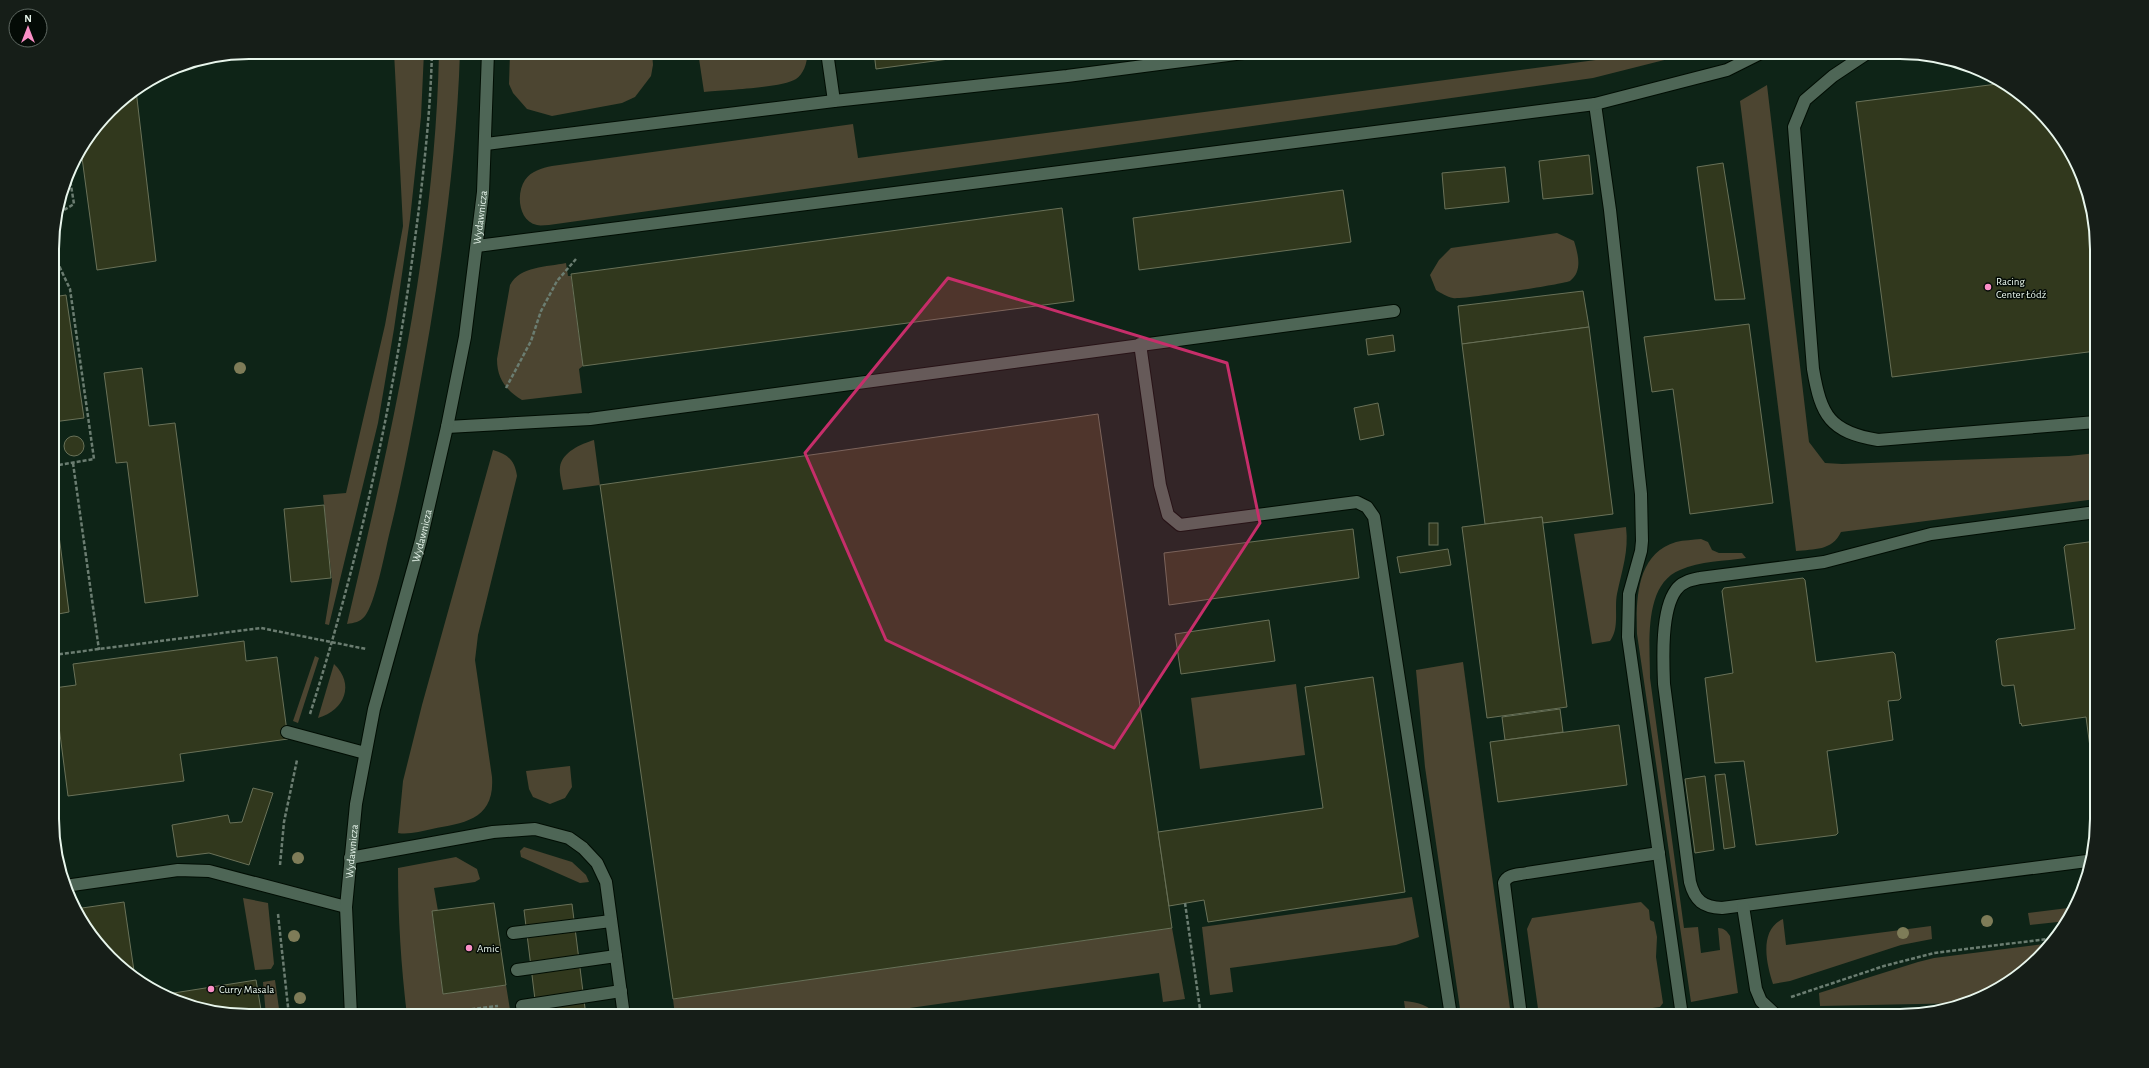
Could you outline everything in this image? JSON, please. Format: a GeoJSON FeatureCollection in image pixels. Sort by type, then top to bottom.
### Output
{"type":"FeatureCollection","features":[{"type":"Feature","properties":{"kind":"street","name":"Wydawnicza"},"geometry":{"type":"LineString","coordinates":[[351,1009],[346,907],[356,804],[374,709],[421,540],[447,427],[465,337],[478,246],[486,144],[488,59]]}},
{"type":"Feature","properties":{"kind":"street"},"geometry":{"type":"LineString","coordinates":[[828,59],[834,101]]}},
{"type":"Feature","properties":{"kind":"street"},"geometry":{"type":"LineString","coordinates":[[486,144],[834,101],[1067,76],[1197,59]]}},
{"type":"Feature","properties":{"kind":"street"},"geometry":{"type":"LineString","coordinates":[[478,246],[1595,104],[1727,70],[1749,59]]}},
{"type":"Feature","properties":{"kind":"street"},"geometry":{"type":"LineString","coordinates":[[1859,59],[1834,76],[1805,100],[1794,127],[1813,369],[1817,393],[1825,413],[1837,427],[1855,436],[1878,440],[1909,439],[2090,423]]}},
{"type":"Feature","properties":{"kind":"street"},"geometry":{"type":"LineString","coordinates":[[1595,104],[1610,210],[1641,494],[1642,541],[1629,594],[1628,637],[1681,1009]]}},
{"type":"Feature","properties":{"kind":"street"},"geometry":{"type":"LineString","coordinates":[[447,427],[590,419],[1394,311]]}},
{"type":"Feature","properties":{"kind":"street"},"geometry":{"type":"LineString","coordinates":[[1140,344],[1160,485],[1168,515],[1180,525],[1357,502],[1366,507],[1374,517],[1450,1009]]}},
{"type":"Feature","properties":{"kind":"street"},"geometry":{"type":"LineString","coordinates":[[2085,862],[1743,906],[1722,908],[1710,907],[1699,902],[1692,892],[1664,684],[1665,638],[1668,611],[1676,589],[1685,582],[1700,578],[1824,562],[1931,534],[2090,513]]}},
{"type":"Feature","properties":{"kind":"street"},"geometry":{"type":"LineString","coordinates":[[287,732],[365,753]]}},
{"type":"Feature","properties":{"kind":"street"},"geometry":{"type":"LineString","coordinates":[[350,858],[493,832],[535,829],[569,838],[583,848],[597,863],[606,882],[623,1009]]}},
{"type":"Feature","properties":{"kind":"street"},"geometry":{"type":"LineString","coordinates":[[1520,1009],[1504,883],[1505,879],[1508,876],[1659,853]]}},
{"type":"Feature","properties":{"kind":"street"},"geometry":{"type":"LineString","coordinates":[[71,885],[178,870],[209,871],[346,907]]}},
{"type":"Feature","properties":{"kind":"street"},"geometry":{"type":"LineString","coordinates":[[1743,906],[1756,989],[1761,1001],[1770,1009]]}},
{"type":"Feature","properties":{"kind":"street"},"geometry":{"type":"LineString","coordinates":[[513,933],[611,921]]}},
{"type":"Feature","properties":{"kind":"street"},"geometry":{"type":"LineString","coordinates":[[517,970],[616,956]]}},
{"type":"Feature","properties":{"kind":"street"},"geometry":{"type":"LineString","coordinates":[[522,1006],[621,991]]}},
{"type":"Feature","properties":{"kind":"path"},"geometry":{"type":"LineString","coordinates":[[288,1009],[279,936],[278,889],[284,822],[303,736],[333,641],[367,502],[396,365],[416,231],[431,108],[432,59]]}},
{"type":"Feature","properties":{"kind":"path"},"geometry":{"type":"LineString","coordinates":[[63,210],[74,204],[71,182]]}},
{"type":"Feature","properties":{"kind":"path"},"geometry":{"type":"LineString","coordinates":[[506,388],[531,341],[541,311],[557,281],[596,232]]}},
{"type":"Feature","properties":{"kind":"path"},"geometry":{"type":"LineString","coordinates":[[59,266],[70,289],[94,459],[59,465]]}},
{"type":"Feature","properties":{"kind":"path"},"geometry":{"type":"LineString","coordinates":[[73,463],[99,650]]}},
{"type":"Feature","properties":{"kind":"path"},"geometry":{"type":"LineString","coordinates":[[59,654],[261,628],[333,641],[390,654]]}},
{"type":"Feature","properties":{"kind":"path"},"geometry":{"type":"LineString","coordinates":[[1185,903],[1200,1009]]}},
{"type":"Feature","properties":{"kind":"path"},"geometry":{"type":"LineString","coordinates":[[1788,998],[1884,966],[1934,953],[2048,939]]}},
{"type":"Feature","properties":{"kind":"path"},"geometry":{"type":"LineString","coordinates":[[474,1009],[506,1005]]}},
{"type":"Feature","properties":{"kind":"highlighted area"},"geometry":{"type":"Polygon","coordinates":[[[948,278],[1227,363],[1260,523],[1114,748],[886,640],[805,453],[948,278]]]}},
{"type":"Feature","properties":{"kind":"shaded area"},"geometry":{"type":"Polygon","coordinates":[[[394,59],[424,59],[421,117],[410,219],[394,329],[378,423],[329,625],[325,624],[332,581],[323,495],[346,493],[385,325],[403,226],[394,59]]]}},
{"type":"Feature","properties":{"kind":"shaded area"},"geometry":{"type":"Polygon","coordinates":[[[439,59],[460,59],[450,190],[441,259],[406,458],[376,590],[369,610],[359,621],[347,624],[379,483],[408,341],[420,269],[436,125],[439,59]]]}},
{"type":"Feature","properties":{"kind":"shaded area"},"geometry":{"type":"Polygon","coordinates":[[[510,59],[653,59],[651,76],[635,97],[622,103],[552,116],[527,109],[513,93],[509,84],[510,59]]]}},
{"type":"Feature","properties":{"kind":"shaded area"},"geometry":{"type":"Polygon","coordinates":[[[699,59],[807,59],[805,67],[799,77],[789,82],[766,87],[704,92],[699,59]]]}},
{"type":"Feature","properties":{"kind":"shaded area"},"geometry":{"type":"Polygon","coordinates":[[[1603,59],[1668,59],[1593,78],[549,225],[538,225],[531,222],[526,218],[520,206],[520,192],[527,177],[534,172],[548,167],[853,124],[858,158],[1603,59]]]}},
{"type":"Feature","properties":{"kind":"shaded area"},"geometry":{"type":"Polygon","coordinates":[[[1767,85],[1809,442],[1825,463],[1842,464],[2069,456],[2090,454],[2090,500],[1841,532],[1833,543],[1828,546],[1796,551],[1740,101],[1767,85]]]}},
{"type":"Feature","properties":{"kind":"shaded area"},"geometry":{"type":"Polygon","coordinates":[[[1557,233],[1574,241],[1578,257],[1577,272],[1570,281],[1564,283],[1474,297],[1453,298],[1436,290],[1430,275],[1439,260],[1451,248],[1557,233]]]}},
{"type":"Feature","properties":{"kind":"shaded area"},"geometry":{"type":"Polygon","coordinates":[[[566,263],[568,276],[571,276],[583,366],[579,369],[582,393],[522,400],[507,388],[501,378],[497,366],[510,285],[520,274],[527,271],[535,268],[566,263]]]}},
{"type":"Feature","properties":{"kind":"shaded area"},"geometry":{"type":"Polygon","coordinates":[[[594,440],[600,485],[563,490],[560,467],[564,457],[578,446],[594,440]]]}},
{"type":"Feature","properties":{"kind":"shaded area"},"geometry":{"type":"Polygon","coordinates":[[[493,450],[507,456],[510,459],[515,466],[517,476],[478,635],[475,660],[492,777],[492,791],[483,811],[475,817],[455,824],[406,834],[398,833],[403,781],[422,705],[493,450]]]}},
{"type":"Feature","properties":{"kind":"shaded area"},"geometry":{"type":"Polygon","coordinates":[[[1626,527],[1627,544],[1616,600],[1615,630],[1610,641],[1592,644],[1574,534],[1626,527]]]}},
{"type":"Feature","properties":{"kind":"shaded area"},"geometry":{"type":"Polygon","coordinates":[[[1701,539],[1708,542],[1712,550],[1719,553],[1742,553],[1746,558],[1688,567],[1680,570],[1668,578],[1660,588],[1654,602],[1651,617],[1649,649],[1650,678],[1684,928],[1698,927],[1701,953],[1720,950],[1718,928],[1724,929],[1728,933],[1730,936],[1738,993],[1691,1002],[1637,634],[1637,607],[1641,580],[1646,567],[1653,557],[1663,548],[1676,542],[1701,539]]]}},
{"type":"Feature","properties":{"kind":"shaded area"},"geometry":{"type":"Polygon","coordinates":[[[315,656],[319,658],[298,723],[293,721],[315,656]]]}},
{"type":"Feature","properties":{"kind":"shaded area"},"geometry":{"type":"Polygon","coordinates":[[[1463,662],[1510,1009],[1460,1009],[1425,767],[1416,670],[1463,662]]]}},
{"type":"Feature","properties":{"kind":"shaded area"},"geometry":{"type":"Polygon","coordinates":[[[334,664],[344,680],[344,696],[335,709],[318,718],[334,664]]]}},
{"type":"Feature","properties":{"kind":"shaded area"},"geometry":{"type":"Polygon","coordinates":[[[1296,684],[1305,755],[1200,769],[1191,698],[1296,684]]]}},
{"type":"Feature","properties":{"kind":"shaded area"},"geometry":{"type":"Polygon","coordinates":[[[570,766],[572,787],[565,798],[550,804],[533,797],[529,789],[526,771],[570,766]]]}},
{"type":"Feature","properties":{"kind":"shaded area"},"geometry":{"type":"Polygon","coordinates":[[[524,847],[572,862],[586,875],[589,882],[580,883],[521,857],[520,851],[524,847]]]}},
{"type":"Feature","properties":{"kind":"shaded area"},"geometry":{"type":"Polygon","coordinates":[[[456,857],[477,869],[480,879],[475,882],[434,888],[438,911],[432,912],[443,994],[506,985],[510,1009],[406,1009],[400,942],[398,868],[456,857]]]}},
{"type":"Feature","properties":{"kind":"shaded area"},"geometry":{"type":"Polygon","coordinates":[[[1412,897],[1419,937],[1396,945],[1230,968],[1233,992],[1210,995],[1202,927],[1412,897]]]}},
{"type":"Feature","properties":{"kind":"shaded area"},"geometry":{"type":"Polygon","coordinates":[[[243,898],[268,903],[274,964],[271,969],[255,970],[243,898]]]}},
{"type":"Feature","properties":{"kind":"shaded area"},"geometry":{"type":"Polygon","coordinates":[[[1641,902],[1649,910],[1650,920],[1654,922],[1657,937],[1656,957],[1663,1003],[1660,1007],[1645,1009],[1538,1009],[1527,929],[1532,918],[1641,902]]]}},
{"type":"Feature","properties":{"kind":"shaded area"},"geometry":{"type":"Polygon","coordinates":[[[2068,908],[2060,922],[2030,925],[2028,913],[2068,908]]]}},
{"type":"Feature","properties":{"kind":"shaded area"},"geometry":{"type":"Polygon","coordinates":[[[1783,919],[1786,945],[1931,926],[1932,939],[1901,945],[1790,981],[1773,984],[1768,967],[1766,948],[1767,939],[1775,924],[1783,919]]]}},
{"type":"Feature","properties":{"kind":"shaded area"},"geometry":{"type":"Polygon","coordinates":[[[1172,928],[1185,999],[1163,1002],[1159,973],[903,1009],[674,1009],[673,999],[1172,928]]]}},
{"type":"Feature","properties":{"kind":"shaded area"},"geometry":{"type":"Polygon","coordinates":[[[2043,944],[2016,970],[1995,984],[1973,995],[1949,1003],[1820,1006],[1819,993],[1934,958],[2043,944]]]}},
{"type":"Feature","properties":{"kind":"shaded area"},"geometry":{"type":"Polygon","coordinates":[[[275,980],[279,1009],[265,1009],[263,982],[275,980]]]}},
{"type":"Feature","properties":{"kind":"shaded area"},"geometry":{"type":"Polygon","coordinates":[[[1404,1001],[1414,1002],[1431,1009],[1405,1009],[1404,1001]]]}},
{"type":"Feature","properties":{"kind":"building"},"geometry":{"type":"Polygon","coordinates":[[[875,59],[949,59],[876,69],[875,59]]]}},
{"type":"Feature","properties":{"kind":"building","name":"Racing Center Łódź"},"geometry":{"type":"Polygon","coordinates":[[[1995,84],[2016,98],[2043,124],[2065,154],[2076,176],[2084,200],[2090,237],[2090,352],[1892,377],[1856,102],[1995,84]]]}},
{"type":"Feature","properties":{"kind":"building"},"geometry":{"type":"Polygon","coordinates":[[[137,95],[156,261],[97,270],[82,158],[98,133],[124,106],[137,95]]]}},
{"type":"Feature","properties":{"kind":"building"},"geometry":{"type":"Polygon","coordinates":[[[1589,155],[1593,194],[1543,199],[1539,161],[1589,155]]]}},
{"type":"Feature","properties":{"kind":"building"},"geometry":{"type":"Polygon","coordinates":[[[1723,163],[1745,299],[1715,300],[1697,167],[1723,163]]]}},
{"type":"Feature","properties":{"kind":"building"},"geometry":{"type":"Polygon","coordinates":[[[1505,167],[1509,202],[1445,209],[1442,173],[1505,167]]]}},
{"type":"Feature","properties":{"kind":"building"},"geometry":{"type":"Polygon","coordinates":[[[1343,190],[1351,242],[1139,270],[1133,218],[1343,190]]]}},
{"type":"Feature","properties":{"kind":"building"},"geometry":{"type":"Polygon","coordinates":[[[1062,208],[1074,301],[583,366],[571,274],[1062,208]]]}},
{"type":"Feature","properties":{"kind":"building"},"geometry":{"type":"Polygon","coordinates":[[[1583,291],[1589,327],[1462,344],[1458,306],[1583,291]]]}},
{"type":"Feature","properties":{"kind":"building"},"geometry":{"type":"Polygon","coordinates":[[[66,295],[84,418],[59,421],[59,296],[66,295]]]}},
{"type":"Feature","properties":{"kind":"building"},"geometry":{"type":"Polygon","coordinates":[[[1749,324],[1773,503],[1690,514],[1673,389],[1652,392],[1644,337],[1749,324]]]}},
{"type":"Feature","properties":{"kind":"building"},"geometry":{"type":"Polygon","coordinates":[[[1589,327],[1613,514],[1543,523],[1542,517],[1485,524],[1462,344],[1589,327]]]}},
{"type":"Feature","properties":{"kind":"building"},"geometry":{"type":"Polygon","coordinates":[[[1393,335],[1395,351],[1368,355],[1366,339],[1393,335]]]}},
{"type":"Feature","properties":{"kind":"building"},"geometry":{"type":"Polygon","coordinates":[[[142,368],[149,426],[175,423],[198,596],[145,603],[127,462],[116,463],[104,373],[142,368]]]}},
{"type":"Feature","properties":{"kind":"building"},"geometry":{"type":"Polygon","coordinates":[[[1378,403],[1384,435],[1360,440],[1354,408],[1378,403]]]}},
{"type":"Feature","properties":{"kind":"building"},"geometry":{"type":"Polygon","coordinates":[[[1098,414],[1172,928],[673,999],[600,485],[1098,414]]]}},
{"type":"Feature","properties":{"kind":"building"},"geometry":{"type":"Polygon","coordinates":[[[74,436],[81,439],[84,446],[81,453],[74,456],[67,453],[64,446],[67,439],[74,436]]]}},
{"type":"Feature","properties":{"kind":"building"},"geometry":{"type":"Polygon","coordinates":[[[324,505],[331,578],[291,582],[284,509],[324,505]]]}},
{"type":"Feature","properties":{"kind":"building"},"geometry":{"type":"Polygon","coordinates":[[[1542,517],[1567,707],[1487,718],[1462,527],[1542,517]]]}},
{"type":"Feature","properties":{"kind":"building"},"geometry":{"type":"Polygon","coordinates":[[[1429,523],[1438,523],[1438,545],[1429,545],[1429,523]]]}},
{"type":"Feature","properties":{"kind":"building"},"geometry":{"type":"Polygon","coordinates":[[[1353,529],[1359,578],[1169,605],[1164,553],[1353,529]]]}},
{"type":"Feature","properties":{"kind":"building"},"geometry":{"type":"Polygon","coordinates":[[[59,536],[69,612],[59,614],[59,536]]]}},
{"type":"Feature","properties":{"kind":"building"},"geometry":{"type":"Polygon","coordinates":[[[2090,542],[2090,747],[2086,717],[2022,726],[2021,723],[2020,724],[2014,685],[2002,685],[1996,641],[1998,639],[2075,629],[2064,547],[2066,545],[2090,542]]]}},
{"type":"Feature","properties":{"kind":"building"},"geometry":{"type":"Polygon","coordinates":[[[1448,549],[1451,565],[1400,573],[1397,557],[1448,549]]]}},
{"type":"Feature","properties":{"kind":"building"},"geometry":{"type":"Polygon","coordinates":[[[1803,578],[1805,580],[1816,662],[1893,652],[1895,654],[1901,698],[1899,700],[1888,701],[1893,740],[1827,751],[1838,833],[1836,835],[1756,845],[1744,761],[1715,763],[1705,678],[1733,673],[1722,591],[1724,588],[1803,578]]]}},
{"type":"Feature","properties":{"kind":"building"},"geometry":{"type":"Polygon","coordinates":[[[1269,620],[1275,661],[1181,674],[1175,634],[1269,620]]]}},
{"type":"Feature","properties":{"kind":"building"},"geometry":{"type":"Polygon","coordinates":[[[244,641],[246,661],[277,657],[288,739],[180,754],[184,781],[68,796],[59,727],[59,687],[76,685],[73,664],[244,641]]]}},
{"type":"Feature","properties":{"kind":"building"},"geometry":{"type":"Polygon","coordinates":[[[1373,677],[1405,892],[1208,922],[1204,900],[1169,906],[1158,832],[1323,808],[1305,687],[1373,677]]]}},
{"type":"Feature","properties":{"kind":"building"},"geometry":{"type":"Polygon","coordinates":[[[1560,709],[1563,732],[1505,740],[1502,717],[1560,709]]]}},
{"type":"Feature","properties":{"kind":"building"},"geometry":{"type":"Polygon","coordinates":[[[1619,725],[1627,785],[1498,802],[1490,742],[1619,725]]]}},
{"type":"Feature","properties":{"kind":"building"},"geometry":{"type":"Polygon","coordinates":[[[1725,774],[1735,847],[1724,849],[1715,775],[1725,774]]]}},
{"type":"Feature","properties":{"kind":"building"},"geometry":{"type":"Polygon","coordinates":[[[1705,776],[1714,850],[1695,853],[1685,779],[1705,776]]]}},
{"type":"Feature","properties":{"kind":"building"},"geometry":{"type":"Polygon","coordinates":[[[253,788],[273,793],[249,865],[209,853],[177,857],[172,825],[228,815],[230,823],[242,822],[253,788]]]}},
{"type":"Feature","properties":{"kind":"building"},"geometry":{"type":"Polygon","coordinates":[[[124,902],[134,971],[98,935],[81,908],[124,902]]]}},
{"type":"Feature","properties":{"kind":"building","name":"Amic"},"geometry":{"type":"Polygon","coordinates":[[[494,903],[506,985],[443,994],[432,911],[494,903]]]}},
{"type":"Feature","properties":{"kind":"building"},"geometry":{"type":"Polygon","coordinates":[[[572,904],[585,1009],[536,1009],[524,910],[572,904]]]}},
{"type":"Feature","properties":{"kind":"building"},"geometry":{"type":"Polygon","coordinates":[[[256,980],[261,1009],[237,1009],[200,1003],[173,993],[256,980]]]}},
{"type":"Feature","properties":{"kind":"place","name":"Racing Center Łódź"},"geometry":{"type":"Point","coordinates":[1988,287]}},
{"type":"Feature","properties":{"kind":"place","name":"Amic"},"geometry":{"type":"Point","coordinates":[469,948]}},
{"type":"Feature","properties":{"kind":"place","name":"Curry Masala"},"geometry":{"type":"Point","coordinates":[211,989]}}]}
